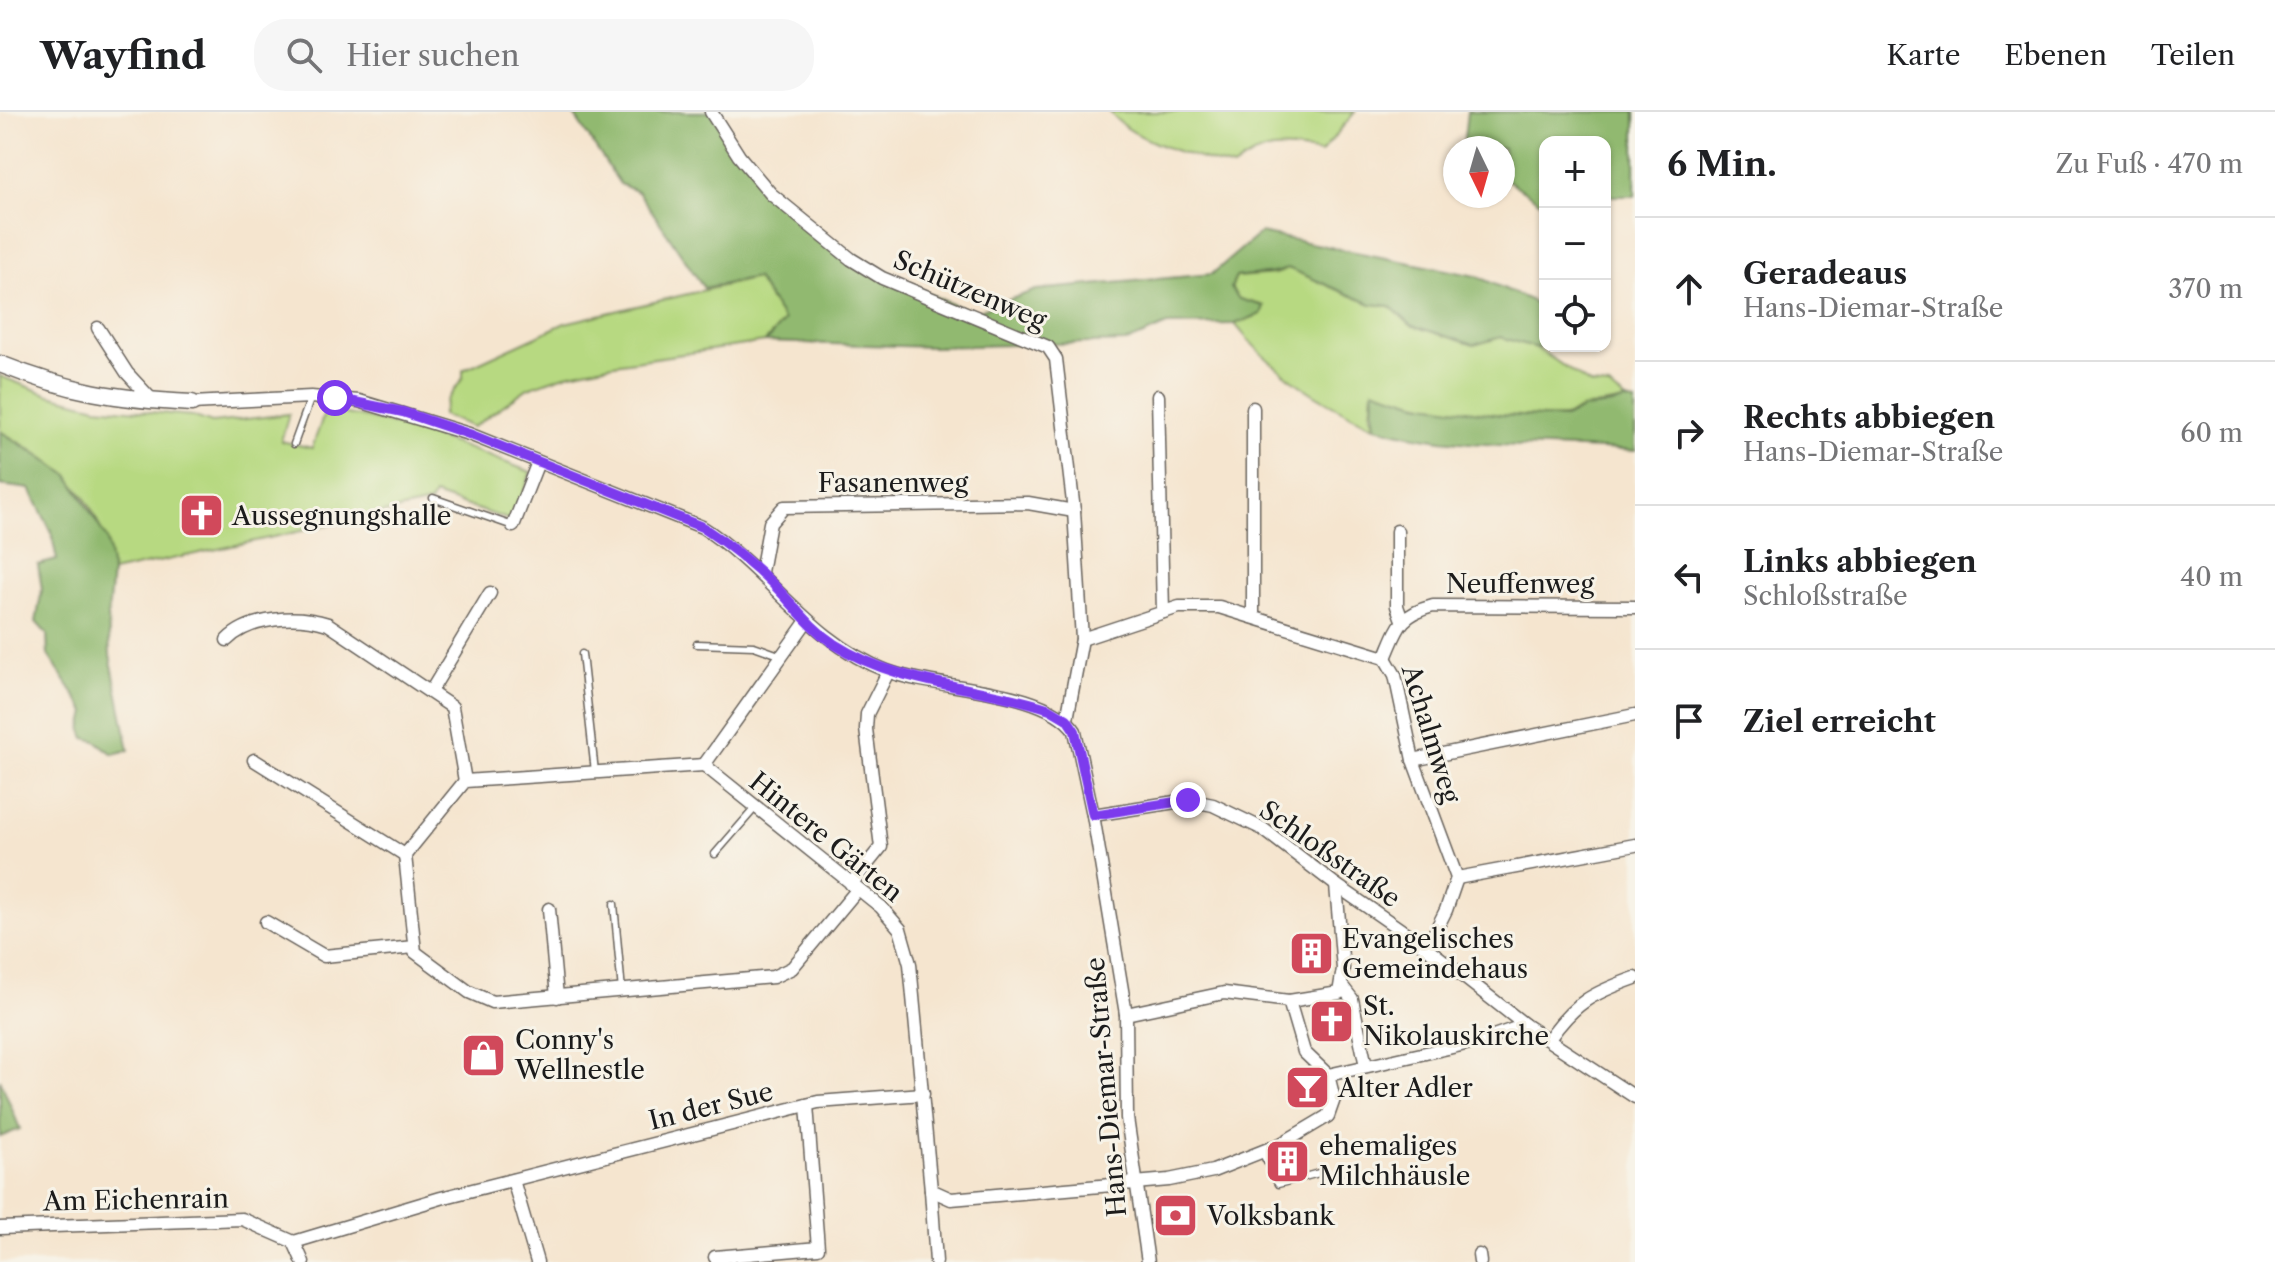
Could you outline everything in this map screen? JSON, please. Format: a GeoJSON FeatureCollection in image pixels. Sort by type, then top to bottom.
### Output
{"type":"FeatureCollection","features":[{"type":"Feature","properties":{"kind":"street","name":"Schützenweg"},"geometry":{"type":"LineString","coordinates":[[711,112],[739,156],[771,194],[851,259],[882,278],[1048,347],[1056,359],[1074,511],[1082,639],[1067,719]]}},
{"type":"Feature","properties":{"kind":"street"},"geometry":{"type":"LineString","coordinates":[[98,328],[127,373],[153,401]]}},
{"type":"Feature","properties":{"kind":"street"},"geometry":{"type":"LineString","coordinates":[[0,364],[82,392],[153,401],[192,403],[311,397],[359,401],[403,412],[702,527],[732,546],[761,572],[806,622],[835,645],[888,672],[1029,702],[1067,719]]}},
{"type":"Feature","properties":{"kind":"street"},"geometry":{"type":"LineString","coordinates":[[1158,396],[1163,612]]}},
{"type":"Feature","properties":{"kind":"street"},"geometry":{"type":"LineString","coordinates":[[1253,408],[1253,617]]}},
{"type":"Feature","properties":{"kind":"street"},"geometry":{"type":"LineString","coordinates":[[513,526],[538,462]]}},
{"type":"Feature","properties":{"kind":"street","name":"Fasanenweg"},"geometry":{"type":"LineString","coordinates":[[761,572],[770,523],[784,507],[1028,503],[1074,511]]}},
{"type":"Feature","properties":{"kind":"street"},"geometry":{"type":"LineString","coordinates":[[1385,658],[1402,620],[1397,606],[1397,531]]}},
{"type":"Feature","properties":{"kind":"street"},"geometry":{"type":"LineString","coordinates":[[431,691],[490,593]]}},
{"type":"Feature","properties":{"kind":"street","name":"Neuffenweg"},"geometry":{"type":"LineString","coordinates":[[1402,620],[1414,611],[1433,606],[1635,607]]}},
{"type":"Feature","properties":{"kind":"street","name":"Achalmweg"},"geometry":{"type":"LineString","coordinates":[[1082,639],[1179,607],[1219,607],[1385,658],[1395,675],[1413,760],[1457,878]]}},
{"type":"Feature","properties":{"kind":"street"},"geometry":{"type":"LineString","coordinates":[[227,640],[238,629],[310,618],[328,624],[452,707],[465,781]]}},
{"type":"Feature","properties":{"kind":"street"},"geometry":{"type":"LineString","coordinates":[[806,622],[704,765],[465,781],[405,855],[414,947],[433,968],[492,1002],[773,977],[792,968],[881,847],[866,729],[867,714],[888,672]]}},
{"type":"Feature","properties":{"kind":"street"},"geometry":{"type":"LineString","coordinates":[[1413,760],[1635,715]]}},
{"type":"Feature","properties":{"kind":"street","name":"Hans-Diemar-Straße"},"geometry":{"type":"LineString","coordinates":[[1067,719],[1075,731],[1093,815],[1126,1014],[1127,1118],[1133,1182],[1148,1262]]}},
{"type":"Feature","properties":{"kind":"street"},"geometry":{"type":"LineString","coordinates":[[254,760],[405,855]]}},
{"type":"Feature","properties":{"kind":"street","name":"Hintere Gärten"},"geometry":{"type":"LineString","coordinates":[[704,765],[891,918],[903,938],[910,964],[936,1262]]}},
{"type":"Feature","properties":{"kind":"street","name":"Schloßstraße"},"geometry":{"type":"LineString","coordinates":[[1093,815],[1188,800],[1213,805],[1263,829],[1336,885],[1427,948],[1525,1025],[1635,1097]]}},
{"type":"Feature","properties":{"kind":"street"},"geometry":{"type":"LineString","coordinates":[[1427,948],[1457,878],[1635,845]]}},
{"type":"Feature","properties":{"kind":"street"},"geometry":{"type":"LineString","coordinates":[[1126,1014],[1224,993],[1289,1001],[1339,993],[1342,986],[1336,885]]}},
{"type":"Feature","properties":{"kind":"street"},"geometry":{"type":"LineString","coordinates":[[549,909],[557,997]]}},
{"type":"Feature","properties":{"kind":"street"},"geometry":{"type":"LineString","coordinates":[[266,922],[324,956],[414,947]]}},
{"type":"Feature","properties":{"kind":"street"},"geometry":{"type":"LineString","coordinates":[[1549,1039],[1567,1013],[1594,993],[1635,978]]}},
{"type":"Feature","properties":{"kind":"street"},"geometry":{"type":"LineString","coordinates":[[1342,986],[1352,999],[1366,1066]]}},
{"type":"Feature","properties":{"kind":"street"},"geometry":{"type":"LineString","coordinates":[[931,1190],[951,1199],[980,1199],[1169,1180],[1213,1171],[1262,1152],[1332,1110],[1334,1099],[1328,1075],[1304,1052],[1289,1001]]}},
{"type":"Feature","properties":{"kind":"street"},"geometry":{"type":"LineString","coordinates":[[1328,1075],[1479,1041],[1525,1025]]}},
{"type":"Feature","properties":{"kind":"street","name":"In der Sue"},"geometry":{"type":"LineString","coordinates":[[294,1242],[513,1180],[807,1105],[923,1094]]}},
{"type":"Feature","properties":{"kind":"street"},"geometry":{"type":"LineString","coordinates":[[715,1257],[818,1248],[807,1105]]}},
{"type":"Feature","properties":{"kind":"street"},"geometry":{"type":"LineString","coordinates":[[513,1180],[537,1262]]}},
{"type":"Feature","properties":{"kind":"street","name":"Am Eichenrain"},"geometry":{"type":"LineString","coordinates":[[0,1228],[242,1219],[294,1242]]}},
{"type":"Feature","properties":{"kind":"street"},"geometry":{"type":"LineString","coordinates":[[294,1242],[303,1262]]}},
{"type":"Feature","properties":{"kind":"lane"},"geometry":{"type":"LineString","coordinates":[[294,444],[311,397]]}},
{"type":"Feature","properties":{"kind":"lane"},"geometry":{"type":"LineString","coordinates":[[433,498],[513,526]]}},
{"type":"Feature","properties":{"kind":"lane"},"geometry":{"type":"LineString","coordinates":[[697,644],[754,646],[782,656]]}},
{"type":"Feature","properties":{"kind":"lane"},"geometry":{"type":"LineString","coordinates":[[582,654],[595,772]]}},
{"type":"Feature","properties":{"kind":"lane"},"geometry":{"type":"LineString","coordinates":[[715,854],[755,808]]}},
{"type":"Feature","properties":{"kind":"lane"},"geometry":{"type":"LineString","coordinates":[[614,904],[622,991]]}},
{"type":"Feature","properties":{"kind":"lane"},"geometry":{"type":"LineString","coordinates":[[1262,1152],[1278,1184],[1319,1173],[1347,1180]]}},
{"type":"Feature","properties":{"kind":"green space"},"geometry":{"type":"Polygon","coordinates":[[[572,112],[711,112],[771,194],[851,259],[972,313],[1036,290],[1212,274],[1260,233],[1476,276],[1539,304],[1539,346],[1537,348],[1501,337],[1474,345],[1411,325],[1390,306],[1371,304],[1288,268],[1269,274],[1236,277],[1231,288],[1239,299],[1264,306],[1261,314],[1235,324],[1167,325],[1127,342],[933,347],[765,342],[784,321],[756,278],[704,288],[638,192],[620,184],[572,112]]]}},
{"type":"Feature","properties":{"kind":"green space"},"geometry":{"type":"Polygon","coordinates":[[[1110,112],[1355,112],[1321,153],[1275,149],[1255,154],[1233,168],[1149,140],[1120,123],[1110,112]]]}},
{"type":"Feature","properties":{"kind":"green space"},"geometry":{"type":"Polygon","coordinates":[[[1467,112],[1635,112],[1635,196],[1611,196],[1611,136],[1539,136],[1539,201],[1515,185],[1515,136],[1464,136],[1467,112]]]}},
{"type":"Feature","properties":{"kind":"green space"},"geometry":{"type":"Polygon","coordinates":[[[1288,268],[1371,304],[1390,306],[1411,325],[1474,345],[1501,337],[1537,348],[1591,385],[1609,387],[1626,400],[1584,408],[1565,417],[1539,418],[1442,408],[1373,390],[1371,415],[1376,427],[1336,407],[1282,372],[1235,324],[1261,314],[1264,306],[1239,299],[1231,288],[1236,277],[1276,274],[1288,268]]]}},
{"type":"Feature","properties":{"kind":"green space"},"geometry":{"type":"Polygon","coordinates":[[[756,278],[784,321],[765,342],[571,373],[528,388],[473,427],[442,415],[447,400],[463,378],[463,370],[565,323],[756,278]]]}},
{"type":"Feature","properties":{"kind":"green space"},"geometry":{"type":"Polygon","coordinates":[[[0,376],[49,395],[97,407],[192,416],[212,423],[289,414],[281,441],[312,448],[325,411],[352,415],[430,435],[531,472],[513,521],[434,495],[430,503],[112,572],[98,522],[76,486],[61,471],[0,431],[0,376]]]}},
{"type":"Feature","properties":{"kind":"green space"},"geometry":{"type":"Polygon","coordinates":[[[1373,389],[1418,403],[1501,415],[1565,418],[1584,408],[1626,400],[1635,402],[1635,451],[1473,443],[1408,435],[1376,427],[1373,389]]]}},
{"type":"Feature","properties":{"kind":"green space"},"geometry":{"type":"Polygon","coordinates":[[[0,431],[68,475],[107,539],[112,572],[108,616],[110,655],[129,750],[113,754],[96,741],[85,738],[82,730],[86,712],[48,655],[47,634],[36,622],[42,589],[38,565],[57,560],[51,531],[30,489],[0,485],[0,431]]]}},
{"type":"Feature","properties":{"kind":"green space"},"geometry":{"type":"Polygon","coordinates":[[[0,1079],[20,1129],[0,1137],[0,1079]]]}},
{"type":"Feature","properties":{"kind":"place","name":"Aussegnungshalle"},"geometry":{"type":"Point","coordinates":[201,516]}},
{"type":"Feature","properties":{"kind":"place","name":"Evangelisches Gemeindehaus"},"geometry":{"type":"Point","coordinates":[1311,954]}},
{"type":"Feature","properties":{"kind":"place","name":"St. Nikolauskirche"},"geometry":{"type":"Point","coordinates":[1332,1021]}},
{"type":"Feature","properties":{"kind":"place","name":"Conny's Wellnestle"},"geometry":{"type":"Point","coordinates":[484,1055]}},
{"type":"Feature","properties":{"kind":"place","name":"Alter Adler"},"geometry":{"type":"Point","coordinates":[1307,1088]}},
{"type":"Feature","properties":{"kind":"place","name":"ehemaliges Milchhäusle"},"geometry":{"type":"Point","coordinates":[1288,1161]}},
{"type":"Feature","properties":{"kind":"place","name":"Volksbank"},"geometry":{"type":"Point","coordinates":[1176,1216]}},
{"type":"Feature","properties":{"kind":"route"},"geometry":{"type":"LineString","coordinates":[[335,398],[403,412],[469,434],[702,527],[732,546],[776,586],[806,622],[835,645],[888,672],[1050,709],[1067,719],[1075,731],[1093,815],[1188,800]]}}]}
